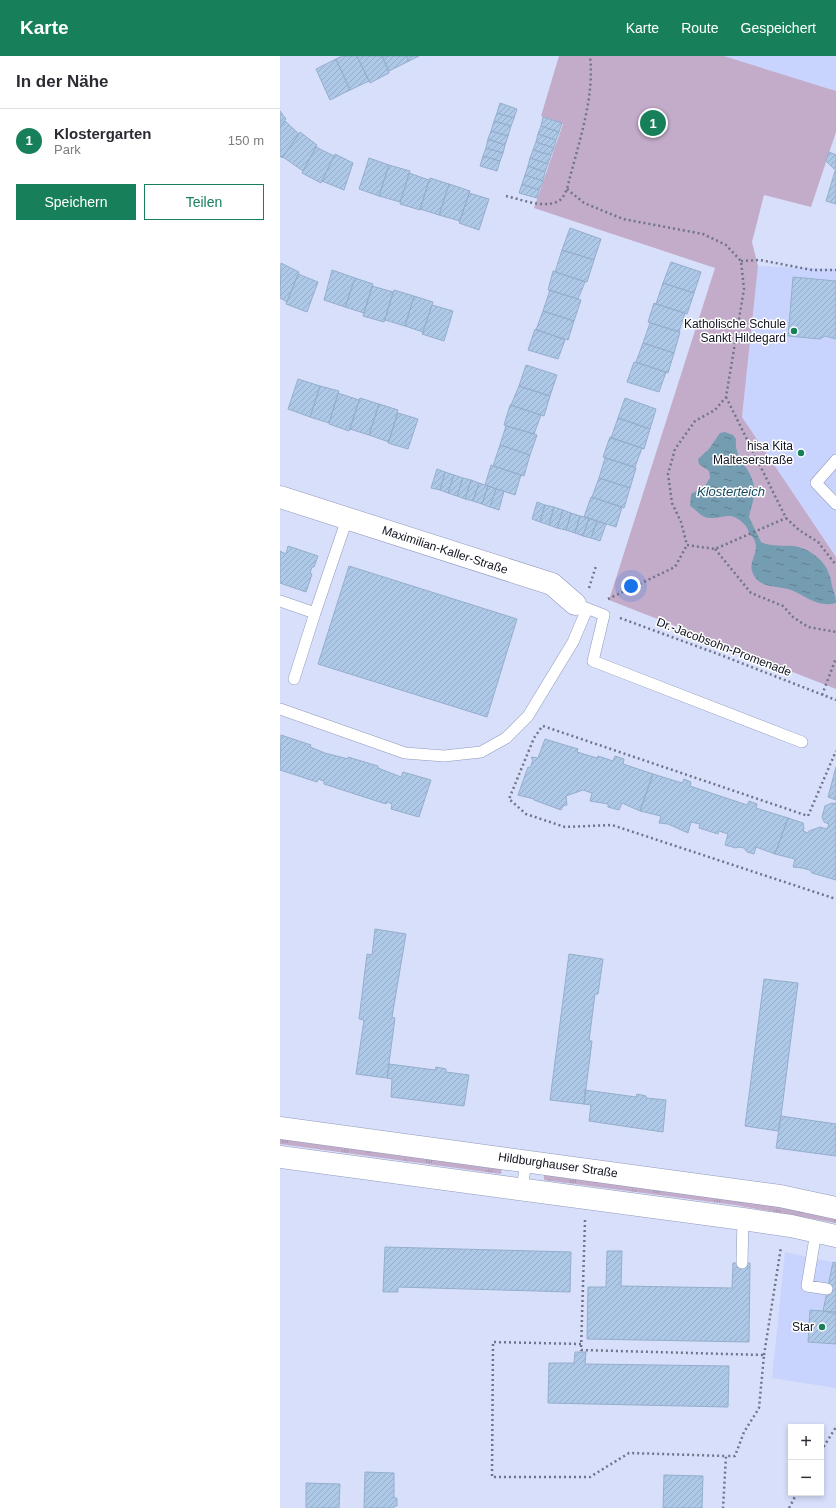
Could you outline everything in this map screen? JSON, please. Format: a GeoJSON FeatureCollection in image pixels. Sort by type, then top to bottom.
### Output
{"type":"FeatureCollection","features":[{"type":"Feature","properties":{"kind":"main road","name":"Maximilian-Kaller-Straße"},"geometry":{"type":"LineString","coordinates":[[280,497],[552,584],[581,606]]}},
{"type":"Feature","properties":{"kind":"main road","name":"Hildburghauser Straße"},"geometry":{"type":"LineString","coordinates":[[280,1128],[780,1196],[836,1208]]}},
{"type":"Feature","properties":{"kind":"main road"},"geometry":{"type":"LineString","coordinates":[[280,1157],[743,1219],[791,1226],[826,1234]]}},
{"type":"Feature","properties":{"kind":"lane"},"geometry":{"type":"LineString","coordinates":[[836,460],[816,483],[836,504]]}},
{"type":"Feature","properties":{"kind":"lane"},"geometry":{"type":"LineString","coordinates":[[294,679],[314,613],[347,519]]}},
{"type":"Feature","properties":{"kind":"lane"},"geometry":{"type":"LineString","coordinates":[[280,601],[314,613]]}},
{"type":"Feature","properties":{"kind":"lane"},"geometry":{"type":"LineString","coordinates":[[280,709],[405,753],[444,756],[481,752],[506,738],[528,716],[572,642],[581,606]]}},
{"type":"Feature","properties":{"kind":"lane","name":"Maximilian-Kaller-Straße"},"geometry":{"type":"LineString","coordinates":[[581,606],[604,615]]}},
{"type":"Feature","properties":{"kind":"lane"},"geometry":{"type":"LineString","coordinates":[[604,615],[593,661],[802,742]]}},
{"type":"Feature","properties":{"kind":"lane"},"geometry":{"type":"LineString","coordinates":[[522,1189],[526,1161]]}},
{"type":"Feature","properties":{"kind":"lane"},"geometry":{"type":"LineString","coordinates":[[742,1263],[743,1219]]}},
{"type":"Feature","properties":{"kind":"lane"},"geometry":{"type":"LineString","coordinates":[[826,1234],[807,1286],[827,1289]]}},
{"type":"Feature","properties":{"kind":"path"},"geometry":{"type":"LineString","coordinates":[[506,196],[537,203],[552,203],[560,200],[567,189],[587,110],[591,66],[590,56]]}},
{"type":"Feature","properties":{"kind":"path"},"geometry":{"type":"LineString","coordinates":[[567,189],[584,203],[624,219],[703,234],[726,245],[741,261],[744,289],[726,397],[716,410],[695,421],[675,449],[668,474],[672,503],[681,522],[686,545],[675,567],[581,606]]}},
{"type":"Feature","properties":{"kind":"path"},"geometry":{"type":"LineString","coordinates":[[741,261],[760,260],[812,270],[836,270]]}},
{"type":"Feature","properties":{"kind":"path"},"geometry":{"type":"LineString","coordinates":[[726,397],[786,518],[818,542],[836,565]]}},
{"type":"Feature","properties":{"kind":"path"},"geometry":{"type":"LineString","coordinates":[[686,545],[715,549],[786,518]]}},
{"type":"Feature","properties":{"kind":"path"},"geometry":{"type":"LineString","coordinates":[[715,549],[751,593],[783,606],[793,616],[808,627],[836,632]]}},
{"type":"Feature","properties":{"kind":"path","name":"Dr.-Jacobsohn-Promenade"},"geometry":{"type":"LineString","coordinates":[[604,615],[612,615],[675,638],[836,700]]}},
{"type":"Feature","properties":{"kind":"path"},"geometry":{"type":"LineString","coordinates":[[822,695],[836,658]]}},
{"type":"Feature","properties":{"kind":"path"},"geometry":{"type":"LineString","coordinates":[[547,719],[534,738],[509,799],[526,814],[565,827],[612,825],[836,899]]}},
{"type":"Feature","properties":{"kind":"path"},"geometry":{"type":"LineString","coordinates":[[543,726],[808,816],[836,751]]}},
{"type":"Feature","properties":{"kind":"path"},"geometry":{"type":"LineString","coordinates":[[585,1219],[581,1350],[764,1355]]}},
{"type":"Feature","properties":{"kind":"path"},"geometry":{"type":"LineString","coordinates":[[581,1344],[493,1342],[492,1477],[590,1477],[629,1453],[735,1456],[744,1432],[759,1408],[764,1355],[781,1247]]}},
{"type":"Feature","properties":{"kind":"path"},"geometry":{"type":"LineString","coordinates":[[824,1446],[836,1426]]}},
{"type":"Feature","properties":{"kind":"path"},"geometry":{"type":"LineString","coordinates":[[723,1508],[726,1456]]}},
{"type":"Feature","properties":{"kind":"path"},"geometry":{"type":"LineString","coordinates":[[789,1508],[795,1496]]}},
{"type":"Feature","properties":{"kind":"shaded area"},"geometry":{"type":"Polygon","coordinates":[[[724,56],[836,56],[836,91],[724,56]]]}},
{"type":"Feature","properties":{"kind":"shaded area"},"geometry":{"type":"Polygon","coordinates":[[[758,266],[836,269],[836,557],[742,417],[758,266]]]}},
{"type":"Feature","properties":{"kind":"shaded area"},"geometry":{"type":"Polygon","coordinates":[[[785,1252],[836,1263],[836,1388],[772,1378],[785,1252]]]}},
{"type":"Feature","properties":{"kind":"green space"},"geometry":{"type":"Polygon","coordinates":[[[559,56],[724,56],[836,91],[836,132],[811,207],[764,195],[752,242],[758,266],[742,417],[836,557],[836,689],[609,600],[715,268],[534,208],[563,124],[541,116],[559,56]]]}},
{"type":"Feature","properties":{"kind":"green space"},"geometry":{"type":"Polygon","coordinates":[[[280,1138],[502,1168],[501,1174],[280,1144],[280,1138]]]}},
{"type":"Feature","properties":{"kind":"green space"},"geometry":{"type":"Polygon","coordinates":[[[544,1174],[776,1205],[836,1217],[836,1223],[735,1205],[544,1180],[544,1174]]]}},
{"type":"Feature","properties":{"kind":"water","name":"Klosterteich"},"geometry":{"type":"Polygon","coordinates":[[[725,432],[733,435],[736,439],[737,452],[753,482],[754,496],[749,517],[761,542],[765,544],[799,547],[810,552],[820,560],[827,569],[830,577],[836,603],[818,603],[791,590],[769,586],[759,581],[755,577],[751,567],[756,549],[755,541],[747,527],[735,517],[731,516],[707,518],[690,506],[691,494],[704,487],[710,478],[709,471],[699,464],[698,459],[709,449],[720,433],[725,432]]]}},
{"type":"Feature","properties":{"kind":"building"},"geometry":{"type":"Polygon","coordinates":[[[342,56],[357,56],[369,81],[350,90],[336,59],[342,56]]]}},
{"type":"Feature","properties":{"kind":"building"},"geometry":{"type":"Polygon","coordinates":[[[357,56],[382,56],[389,73],[370,83],[357,56]]]}},
{"type":"Feature","properties":{"kind":"building"},"geometry":{"type":"Polygon","coordinates":[[[382,56],[406,56],[409,61],[389,71],[382,56]]]}},
{"type":"Feature","properties":{"kind":"building"},"geometry":{"type":"Polygon","coordinates":[[[406,56],[419,56],[409,61],[406,56]]]}},
{"type":"Feature","properties":{"kind":"building"},"geometry":{"type":"Polygon","coordinates":[[[336,59],[350,90],[330,100],[316,69],[336,59]]]}},
{"type":"Feature","properties":{"kind":"building"},"geometry":{"type":"Polygon","coordinates":[[[500,103],[517,109],[514,118],[497,113],[500,103]]]}},
{"type":"Feature","properties":{"kind":"building"},"geometry":{"type":"Polygon","coordinates":[[[280,111],[286,119],[280,126],[280,111]]]}},
{"type":"Feature","properties":{"kind":"building"},"geometry":{"type":"Polygon","coordinates":[[[497,113],[514,118],[511,126],[494,121],[497,113]]]}},
{"type":"Feature","properties":{"kind":"building"},"geometry":{"type":"Polygon","coordinates":[[[543,117],[562,123],[559,132],[541,126],[543,117]]]}},
{"type":"Feature","properties":{"kind":"building"},"geometry":{"type":"Polygon","coordinates":[[[285,121],[299,134],[282,158],[280,156],[280,126],[285,121]]]}},
{"type":"Feature","properties":{"kind":"building"},"geometry":{"type":"Polygon","coordinates":[[[494,121],[511,126],[508,136],[491,131],[494,121]]]}},
{"type":"Feature","properties":{"kind":"building"},"geometry":{"type":"Polygon","coordinates":[[[541,126],[559,132],[556,140],[538,134],[541,126]]]}},
{"type":"Feature","properties":{"kind":"building"},"geometry":{"type":"Polygon","coordinates":[[[491,131],[508,136],[505,145],[488,139],[491,131]]]}},
{"type":"Feature","properties":{"kind":"building"},"geometry":{"type":"Polygon","coordinates":[[[300,132],[317,145],[303,171],[283,157],[300,132]]]}},
{"type":"Feature","properties":{"kind":"building"},"geometry":{"type":"Polygon","coordinates":[[[538,134],[556,140],[554,148],[536,142],[538,134]]]}},
{"type":"Feature","properties":{"kind":"building"},"geometry":{"type":"Polygon","coordinates":[[[488,139],[505,145],[503,153],[486,148],[488,139]]]}},
{"type":"Feature","properties":{"kind":"building"},"geometry":{"type":"Polygon","coordinates":[[[536,142],[554,148],[551,155],[533,150],[536,142]]]}},
{"type":"Feature","properties":{"kind":"building"},"geometry":{"type":"Polygon","coordinates":[[[316,147],[334,156],[321,183],[302,173],[316,147]]]}},
{"type":"Feature","properties":{"kind":"building"},"geometry":{"type":"Polygon","coordinates":[[[486,148],[503,153],[500,161],[483,156],[486,148]]]}},
{"type":"Feature","properties":{"kind":"building"},"geometry":{"type":"Polygon","coordinates":[[[533,150],[551,155],[548,164],[530,158],[533,150]]]}},
{"type":"Feature","properties":{"kind":"building"},"geometry":{"type":"Polygon","coordinates":[[[829,152],[836,155],[836,171],[826,161],[829,152]]]}},
{"type":"Feature","properties":{"kind":"building"},"geometry":{"type":"Polygon","coordinates":[[[335,154],[353,163],[344,190],[322,181],[335,154]]]}},
{"type":"Feature","properties":{"kind":"building"},"geometry":{"type":"Polygon","coordinates":[[[483,156],[500,161],[497,171],[480,166],[483,156]]]}},
{"type":"Feature","properties":{"kind":"building"},"geometry":{"type":"Polygon","coordinates":[[[369,158],[389,165],[379,196],[359,189],[369,158]]]}},
{"type":"Feature","properties":{"kind":"building"},"geometry":{"type":"Polygon","coordinates":[[[530,158],[548,164],[545,172],[528,166],[530,158]]]}},
{"type":"Feature","properties":{"kind":"building"},"geometry":{"type":"Polygon","coordinates":[[[389,165],[410,171],[400,202],[379,196],[389,165]]]}},
{"type":"Feature","properties":{"kind":"building"},"geometry":{"type":"Polygon","coordinates":[[[528,166],[545,172],[543,181],[525,175],[528,166]]]}},
{"type":"Feature","properties":{"kind":"building"},"geometry":{"type":"Polygon","coordinates":[[[836,171],[836,204],[826,201],[836,171]]]}},
{"type":"Feature","properties":{"kind":"building"},"geometry":{"type":"Polygon","coordinates":[[[409,173],[429,180],[420,210],[400,204],[409,173]]]}},
{"type":"Feature","properties":{"kind":"building"},"geometry":{"type":"Polygon","coordinates":[[[525,175],[543,181],[539,190],[522,184],[525,175]]]}},
{"type":"Feature","properties":{"kind":"building"},"geometry":{"type":"Polygon","coordinates":[[[430,178],[449,184],[439,215],[420,209],[430,178]]]}},
{"type":"Feature","properties":{"kind":"building"},"geometry":{"type":"Polygon","coordinates":[[[449,184],[470,191],[460,221],[439,215],[449,184]]]}},
{"type":"Feature","properties":{"kind":"building"},"geometry":{"type":"Polygon","coordinates":[[[522,184],[539,190],[537,198],[519,193],[522,184]]]}},
{"type":"Feature","properties":{"kind":"building"},"geometry":{"type":"Polygon","coordinates":[[[469,193],[489,199],[479,230],[459,223],[469,193]]]}},
{"type":"Feature","properties":{"kind":"building"},"geometry":{"type":"Polygon","coordinates":[[[570,228],[601,239],[594,260],[562,250],[570,228]]]}},
{"type":"Feature","properties":{"kind":"building"},"geometry":{"type":"Polygon","coordinates":[[[562,250],[594,260],[587,282],[555,272],[562,250]]]}},
{"type":"Feature","properties":{"kind":"building"},"geometry":{"type":"Polygon","coordinates":[[[671,262],[701,272],[694,293],[663,283],[671,262]]]}},
{"type":"Feature","properties":{"kind":"building"},"geometry":{"type":"Polygon","coordinates":[[[281,263],[299,272],[287,302],[280,298],[281,263]]]}},
{"type":"Feature","properties":{"kind":"building"},"geometry":{"type":"Polygon","coordinates":[[[332,270],[355,278],[345,307],[324,300],[332,270]]]}},
{"type":"Feature","properties":{"kind":"building"},"geometry":{"type":"Polygon","coordinates":[[[553,271],[585,282],[578,299],[548,290],[553,271]]]}},
{"type":"Feature","properties":{"kind":"building"},"geometry":{"type":"Polygon","coordinates":[[[298,274],[318,282],[307,312],[286,304],[298,274]]]}},
{"type":"Feature","properties":{"kind":"building"},"geometry":{"type":"Polygon","coordinates":[[[793,277],[836,281],[836,339],[825,336],[820,339],[788,336],[793,277]]]}},
{"type":"Feature","properties":{"kind":"building"},"geometry":{"type":"Polygon","coordinates":[[[355,278],[373,284],[364,313],[345,307],[355,278]]]}},
{"type":"Feature","properties":{"kind":"building"},"geometry":{"type":"Polygon","coordinates":[[[663,283],[694,293],[687,314],[656,304],[663,283]]]}},
{"type":"Feature","properties":{"kind":"building"},"geometry":{"type":"Polygon","coordinates":[[[372,286],[393,292],[384,322],[363,316],[372,286]]]}},
{"type":"Feature","properties":{"kind":"building"},"geometry":{"type":"Polygon","coordinates":[[[394,290],[414,296],[405,326],[385,320],[394,290]]]}},
{"type":"Feature","properties":{"kind":"building"},"geometry":{"type":"Polygon","coordinates":[[[550,290],[581,300],[574,321],[543,311],[550,290]]]}},
{"type":"Feature","properties":{"kind":"building"},"geometry":{"type":"Polygon","coordinates":[[[414,296],[433,302],[423,332],[405,326],[414,296]]]}},
{"type":"Feature","properties":{"kind":"building"},"geometry":{"type":"Polygon","coordinates":[[[654,303],[685,313],[679,332],[648,322],[654,303]]]}},
{"type":"Feature","properties":{"kind":"building"},"geometry":{"type":"Polygon","coordinates":[[[432,305],[453,311],[444,341],[422,334],[432,305]]]}},
{"type":"Feature","properties":{"kind":"building"},"geometry":{"type":"Polygon","coordinates":[[[543,311],[574,321],[568,340],[536,330],[543,311]]]}},
{"type":"Feature","properties":{"kind":"building"},"geometry":{"type":"Polygon","coordinates":[[[650,323],[680,332],[674,353],[643,343],[650,323]]]}},
{"type":"Feature","properties":{"kind":"building"},"geometry":{"type":"Polygon","coordinates":[[[535,329],[565,340],[558,359],[528,350],[535,329]]]}},
{"type":"Feature","properties":{"kind":"building"},"geometry":{"type":"Polygon","coordinates":[[[643,343],[674,353],[668,373],[636,362],[643,343]]]}},
{"type":"Feature","properties":{"kind":"building"},"geometry":{"type":"Polygon","coordinates":[[[634,362],[666,372],[659,392],[627,382],[634,362]]]}},
{"type":"Feature","properties":{"kind":"building"},"geometry":{"type":"Polygon","coordinates":[[[526,365],[557,375],[550,396],[519,386],[526,365]]]}},
{"type":"Feature","properties":{"kind":"building"},"geometry":{"type":"Polygon","coordinates":[[[298,379],[320,386],[310,417],[288,409],[298,379]]]}},
{"type":"Feature","properties":{"kind":"building"},"geometry":{"type":"Polygon","coordinates":[[[320,386],[339,391],[329,423],[310,417],[320,386]]]}},
{"type":"Feature","properties":{"kind":"building"},"geometry":{"type":"Polygon","coordinates":[[[519,386],[550,396],[544,416],[511,405],[519,386]]]}},
{"type":"Feature","properties":{"kind":"building"},"geometry":{"type":"Polygon","coordinates":[[[338,393],[359,400],[349,431],[329,424],[338,393]]]}},
{"type":"Feature","properties":{"kind":"building"},"geometry":{"type":"Polygon","coordinates":[[[360,398],[379,404],[369,435],[350,429],[360,398]]]}},
{"type":"Feature","properties":{"kind":"building"},"geometry":{"type":"Polygon","coordinates":[[[625,398],[656,409],[650,429],[618,418],[625,398]]]}},
{"type":"Feature","properties":{"kind":"building"},"geometry":{"type":"Polygon","coordinates":[[[379,404],[398,410],[389,442],[369,435],[379,404]]]}},
{"type":"Feature","properties":{"kind":"building"},"geometry":{"type":"Polygon","coordinates":[[[510,405],[541,415],[534,434],[504,425],[510,405]]]}},
{"type":"Feature","properties":{"kind":"building"},"geometry":{"type":"Polygon","coordinates":[[[398,413],[418,419],[408,449],[388,443],[398,413]]]}},
{"type":"Feature","properties":{"kind":"building"},"geometry":{"type":"Polygon","coordinates":[[[618,418],[650,429],[644,449],[611,438],[618,418]]]}},
{"type":"Feature","properties":{"kind":"building"},"geometry":{"type":"Polygon","coordinates":[[[506,426],[537,435],[530,455],[500,445],[506,426]]]}},
{"type":"Feature","properties":{"kind":"building"},"geometry":{"type":"Polygon","coordinates":[[[610,437],[642,448],[635,467],[603,457],[610,437]]]}},
{"type":"Feature","properties":{"kind":"building"},"geometry":{"type":"Polygon","coordinates":[[[500,445],[530,455],[524,476],[493,466],[500,445]]]}},
{"type":"Feature","properties":{"kind":"building"},"geometry":{"type":"Polygon","coordinates":[[[605,458],[636,468],[630,488],[599,478],[605,458]]]}},
{"type":"Feature","properties":{"kind":"building"},"geometry":{"type":"Polygon","coordinates":[[[491,465],[521,475],[515,495],[485,485],[491,465]]]}},
{"type":"Feature","properties":{"kind":"building"},"geometry":{"type":"Polygon","coordinates":[[[437,469],[445,472],[440,490],[431,488],[437,469]]]}},
{"type":"Feature","properties":{"kind":"building"},"geometry":{"type":"Polygon","coordinates":[[[445,472],[454,475],[448,493],[440,490],[445,472]]]}},
{"type":"Feature","properties":{"kind":"building"},"geometry":{"type":"Polygon","coordinates":[[[454,475],[463,478],[457,496],[448,493],[454,475]]]}},
{"type":"Feature","properties":{"kind":"building"},"geometry":{"type":"Polygon","coordinates":[[[463,478],[471,480],[465,499],[457,496],[463,478]]]}},
{"type":"Feature","properties":{"kind":"building"},"geometry":{"type":"Polygon","coordinates":[[[599,478],[630,488],[624,508],[592,497],[599,478]]]}},
{"type":"Feature","properties":{"kind":"building"},"geometry":{"type":"Polygon","coordinates":[[[471,480],[479,483],[473,501],[465,499],[471,480]]]}},
{"type":"Feature","properties":{"kind":"building"},"geometry":{"type":"Polygon","coordinates":[[[479,483],[488,486],[482,504],[473,501],[479,483]]]}},
{"type":"Feature","properties":{"kind":"building"},"geometry":{"type":"Polygon","coordinates":[[[488,486],[496,489],[490,507],[482,504],[488,486]]]}},
{"type":"Feature","properties":{"kind":"building"},"geometry":{"type":"Polygon","coordinates":[[[496,489],[504,491],[499,510],[490,507],[496,489]]]}},
{"type":"Feature","properties":{"kind":"building"},"geometry":{"type":"Polygon","coordinates":[[[591,497],[622,507],[616,527],[584,517],[591,497]]]}},
{"type":"Feature","properties":{"kind":"building"},"geometry":{"type":"Polygon","coordinates":[[[537,502],[545,505],[540,522],[532,519],[537,502]]]}},
{"type":"Feature","properties":{"kind":"building"},"geometry":{"type":"Polygon","coordinates":[[[545,505],[554,507],[549,525],[540,522],[545,505]]]}},
{"type":"Feature","properties":{"kind":"building"},"geometry":{"type":"Polygon","coordinates":[[[554,507],[563,510],[557,528],[549,525],[554,507]]]}},
{"type":"Feature","properties":{"kind":"building"},"geometry":{"type":"Polygon","coordinates":[[[563,510],[571,513],[566,530],[557,528],[563,510]]]}},
{"type":"Feature","properties":{"kind":"building"},"geometry":{"type":"Polygon","coordinates":[[[571,513],[580,516],[575,533],[566,530],[571,513]]]}},
{"type":"Feature","properties":{"kind":"building"},"geometry":{"type":"Polygon","coordinates":[[[580,516],[589,518],[583,536],[575,533],[580,516]]]}},
{"type":"Feature","properties":{"kind":"building"},"geometry":{"type":"Polygon","coordinates":[[[589,518],[597,521],[591,538],[583,536],[589,518]]]}},
{"type":"Feature","properties":{"kind":"building"},"geometry":{"type":"Polygon","coordinates":[[[597,521],[606,524],[600,541],[591,538],[597,521]]]}},
{"type":"Feature","properties":{"kind":"building"},"geometry":{"type":"Polygon","coordinates":[[[288,546],[318,556],[310,573],[312,574],[306,592],[280,583],[280,551],[286,554],[288,546]]]}},
{"type":"Feature","properties":{"kind":"building"},"geometry":{"type":"Polygon","coordinates":[[[349,566],[517,619],[487,717],[318,664],[349,566]]]}},
{"type":"Feature","properties":{"kind":"building"},"geometry":{"type":"Polygon","coordinates":[[[281,735],[311,745],[310,747],[325,753],[348,759],[348,757],[378,766],[378,768],[401,777],[403,772],[431,780],[419,817],[391,809],[392,804],[387,802],[386,804],[324,784],[324,781],[318,779],[317,782],[280,770],[281,735]]]}},
{"type":"Feature","properties":{"kind":"building"},"geometry":{"type":"Polygon","coordinates":[[[545,739],[578,749],[577,752],[597,758],[598,756],[613,761],[615,756],[624,759],[623,764],[653,774],[640,811],[622,803],[619,810],[608,807],[608,804],[590,801],[592,793],[583,790],[566,796],[567,805],[563,806],[561,810],[534,799],[518,795],[528,767],[530,768],[533,760],[531,758],[538,758],[545,739]]]}},
{"type":"Feature","properties":{"kind":"building"},"geometry":{"type":"Polygon","coordinates":[[[836,767],[836,800],[828,797],[836,767]]]}},
{"type":"Feature","properties":{"kind":"building"},"geometry":{"type":"Polygon","coordinates":[[[653,774],[682,783],[684,779],[691,782],[690,786],[747,805],[749,801],[757,804],[756,808],[788,818],[775,854],[756,847],[754,854],[747,852],[744,848],[736,848],[725,845],[728,834],[719,831],[718,834],[699,828],[700,824],[691,822],[688,833],[668,824],[659,823],[661,816],[640,811],[653,774]]]}},
{"type":"Feature","properties":{"kind":"building"},"geometry":{"type":"Polygon","coordinates":[[[836,802],[836,880],[812,873],[810,870],[793,867],[795,859],[775,854],[788,818],[803,823],[803,831],[808,833],[809,831],[820,827],[827,829],[829,824],[824,822],[822,817],[825,806],[832,803],[835,804],[836,802]]]}},
{"type":"Feature","properties":{"kind":"building"},"geometry":{"type":"Polygon","coordinates":[[[375,929],[406,934],[392,1017],[395,1018],[387,1078],[356,1074],[364,1020],[359,1019],[367,954],[372,955],[375,929]]]}},
{"type":"Feature","properties":{"kind":"building"},"geometry":{"type":"Polygon","coordinates":[[[569,954],[603,959],[598,994],[595,994],[589,1041],[592,1041],[584,1104],[550,1100],[569,954]]]}},
{"type":"Feature","properties":{"kind":"building"},"geometry":{"type":"Polygon","coordinates":[[[764,979],[798,983],[778,1131],[745,1126],[764,979]]]}},
{"type":"Feature","properties":{"kind":"building"},"geometry":{"type":"Polygon","coordinates":[[[389,1064],[435,1070],[436,1067],[446,1069],[446,1072],[469,1075],[464,1106],[391,1097],[392,1079],[387,1078],[389,1064]]]}},
{"type":"Feature","properties":{"kind":"building"},"geometry":{"type":"Polygon","coordinates":[[[585,1090],[636,1097],[637,1094],[646,1096],[646,1098],[666,1100],[663,1132],[589,1121],[591,1105],[584,1104],[585,1090]]]}},
{"type":"Feature","properties":{"kind":"building"},"geometry":{"type":"Polygon","coordinates":[[[781,1116],[836,1124],[836,1156],[776,1148],[781,1116]]]}},
{"type":"Feature","properties":{"kind":"building"},"geometry":{"type":"Polygon","coordinates":[[[385,1247],[571,1252],[570,1292],[398,1287],[398,1292],[383,1292],[385,1247]]]}},
{"type":"Feature","properties":{"kind":"building"},"geometry":{"type":"Polygon","coordinates":[[[607,1251],[622,1251],[621,1286],[732,1288],[733,1263],[750,1263],[749,1342],[587,1339],[588,1287],[606,1287],[607,1251]]]}},
{"type":"Feature","properties":{"kind":"building"},"geometry":{"type":"Polygon","coordinates":[[[833,1262],[836,1263],[836,1314],[823,1311],[833,1262]]]}},
{"type":"Feature","properties":{"kind":"building","name":"Star"},"geometry":{"type":"Polygon","coordinates":[[[810,1310],[836,1312],[836,1344],[808,1342],[810,1310]]]}},
{"type":"Feature","properties":{"kind":"building"},"geometry":{"type":"Polygon","coordinates":[[[575,1352],[586,1352],[585,1364],[729,1366],[728,1407],[548,1403],[549,1363],[574,1363],[575,1352]]]}},
{"type":"Feature","properties":{"kind":"building"},"geometry":{"type":"Polygon","coordinates":[[[365,1472],[394,1473],[394,1498],[397,1498],[397,1506],[394,1506],[394,1508],[364,1508],[365,1472]]]}},
{"type":"Feature","properties":{"kind":"building"},"geometry":{"type":"Polygon","coordinates":[[[664,1475],[703,1476],[702,1508],[663,1508],[664,1475]]]}},
{"type":"Feature","properties":{"kind":"building"},"geometry":{"type":"Polygon","coordinates":[[[306,1483],[340,1484],[339,1508],[306,1508],[306,1483]]]}},
{"type":"Feature","properties":{"kind":"place","name":"Klostergarten"},"geometry":{"type":"Point","coordinates":[653,123]}},
{"type":"Feature","properties":{"kind":"place","name":"Katholische Schule Sankt Hildegard"},"geometry":{"type":"Point","coordinates":[794,331]}},
{"type":"Feature","properties":{"kind":"place","name":"hisa Kita Malteserstraße"},"geometry":{"type":"Point","coordinates":[801,453]}},
{"type":"Feature","properties":{"kind":"place","name":"Star"},"geometry":{"type":"Point","coordinates":[822,1327]}}]}
